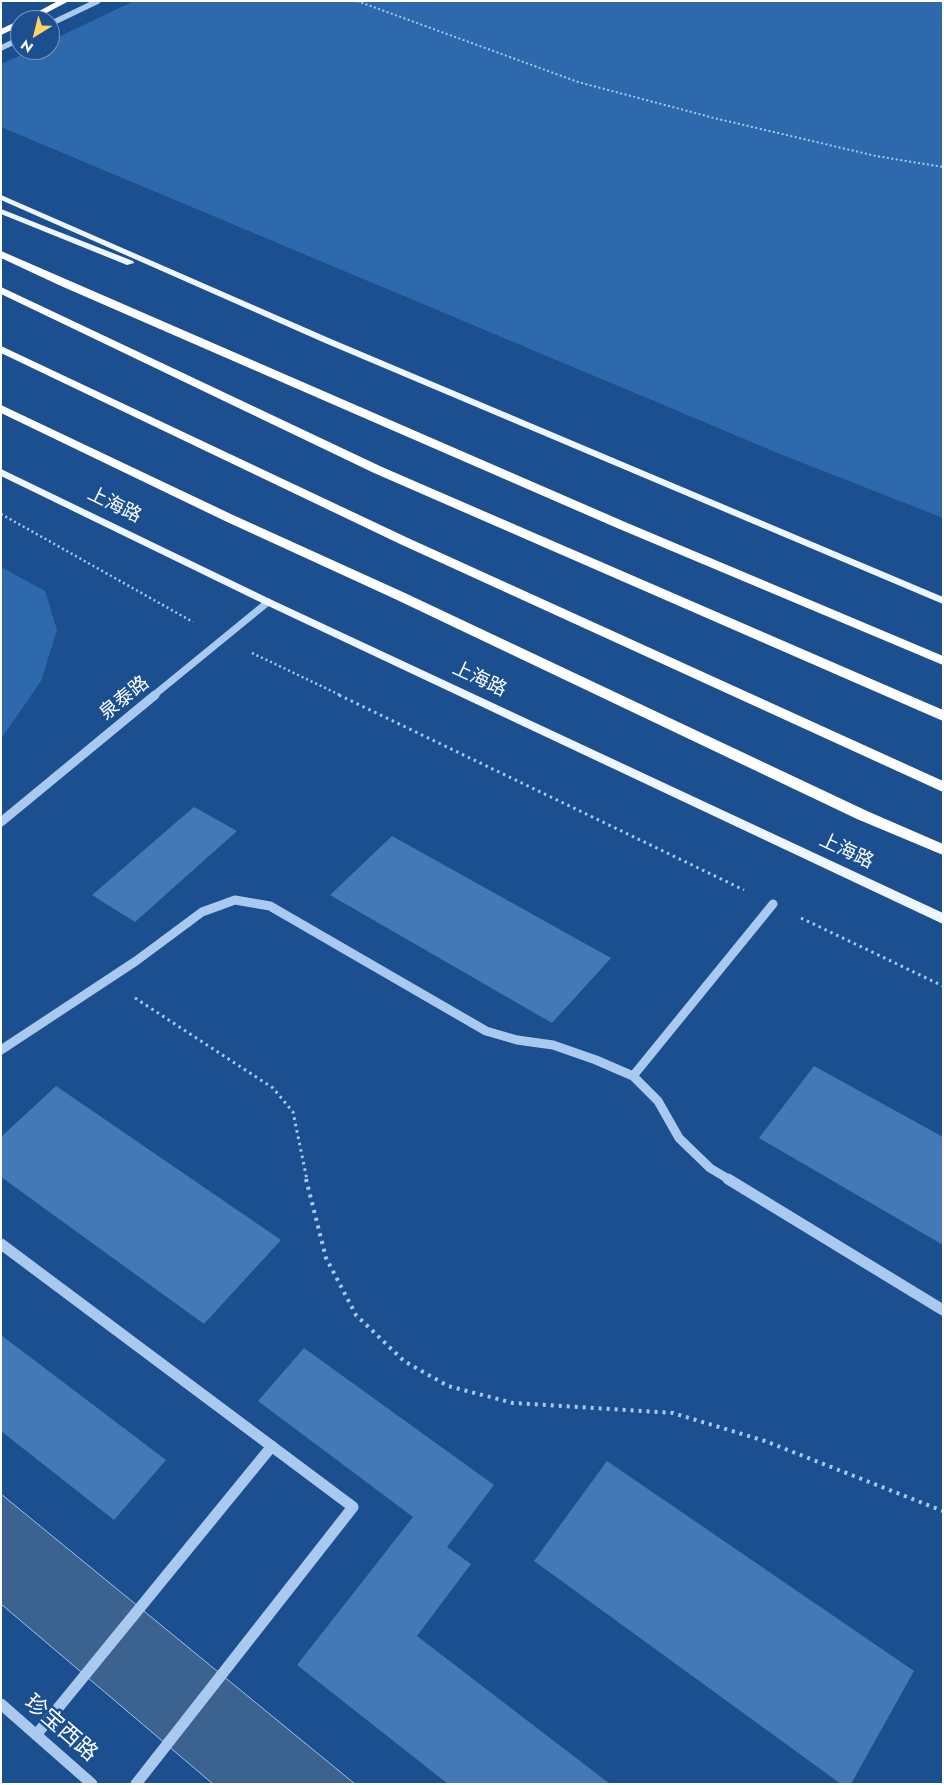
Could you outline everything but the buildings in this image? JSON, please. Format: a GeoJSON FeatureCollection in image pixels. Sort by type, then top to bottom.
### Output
{"type":"FeatureCollection","features":[{"type":"Feature","properties":{"kind":"highway"},"geometry":{"type":"LineString","coordinates":[[47,10],[65,1]]}},
{"type":"Feature","properties":{"kind":"highway"},"geometry":{"type":"LineString","coordinates":[[1,254],[83,292],[622,525],[943,661]]}},
{"type":"Feature","properties":{"kind":"highway"},"geometry":{"type":"LineString","coordinates":[[1,290],[378,470],[943,716]]}},
{"type":"Feature","properties":{"kind":"highway"},"geometry":{"type":"LineString","coordinates":[[1,349],[395,537],[943,787]]}},
{"type":"Feature","properties":{"kind":"highway"},"geometry":{"type":"LineString","coordinates":[[1,408],[229,518],[400,596],[862,815],[943,856]]}},
{"type":"Feature","properties":{"kind":"highway"},"geometry":{"type":"LineString","coordinates":[[862,815],[943,850]]}},
{"type":"Feature","properties":{"kind":"main road"},"geometry":{"type":"LineString","coordinates":[[1,197],[328,341],[943,601]]}},
{"type":"Feature","properties":{"kind":"main road"},"geometry":{"type":"LineString","coordinates":[[1,211],[328,341]]}},
{"type":"Feature","properties":{"kind":"main road","name":"上海路"},"geometry":{"type":"LineString","coordinates":[[4,473],[268,602],[943,919]]}},
{"type":"Feature","properties":{"kind":"street"},"geometry":{"type":"LineString","coordinates":[[60,19],[98,1]]}},
{"type":"Feature","properties":{"kind":"street","name":"泉泰路"},"geometry":{"type":"LineString","coordinates":[[1,822],[268,602]]}},
{"type":"Feature","properties":{"kind":"street"},"geometry":{"type":"LineString","coordinates":[[1,1050],[136,961],[202,912],[236,900],[270,906],[486,1031],[517,1040],[553,1045],[596,1060],[633,1076],[658,1101],[679,1138],[710,1168],[943,1310]]}},
{"type":"Feature","properties":{"kind":"street"},"geometry":{"type":"LineString","coordinates":[[633,1076],[773,904]]}},
{"type":"Feature","properties":{"kind":"street"},"geometry":{"type":"LineString","coordinates":[[1,1244],[353,1507],[136,1784]]}},
{"type":"Feature","properties":{"kind":"street"},"geometry":{"type":"LineString","coordinates":[[36,1735],[272,1446]]}},
{"type":"Feature","properties":{"kind":"street","name":"珍宝西路"},"geometry":{"type":"LineString","coordinates":[[1,1704],[92,1784]]}},
{"type":"Feature","properties":{"kind":"path"},"geometry":{"type":"LineString","coordinates":[[357,1],[578,82],[714,118],[876,156],[943,167]]}},
{"type":"Feature","properties":{"kind":"path"},"geometry":{"type":"LineString","coordinates":[[1,514],[224,639],[943,986]]}},
{"type":"Feature","properties":{"kind":"path"},"geometry":{"type":"LineString","coordinates":[[106,980],[273,1088],[293,1112],[300,1153],[326,1258],[356,1315],[404,1361],[448,1386],[513,1403],[589,1409],[673,1412],[765,1441],[943,1511]]}},
{"type":"Feature","properties":{"kind":"shaded area"},"geometry":{"type":"Polygon","coordinates":[[[134,1],[943,1],[943,518],[785,456],[1,127],[1,64],[10,60],[60,60],[60,36],[134,1]]]}},
{"type":"Feature","properties":{"kind":"shaded area"},"geometry":{"type":"Polygon","coordinates":[[[1,567],[45,591],[57,630],[41,681],[1,739],[1,567]]]}},
{"type":"Feature","properties":{"kind":"shaded area"},"geometry":{"type":"Polygon","coordinates":[[[1,1494],[355,1784],[213,1784],[1,1604],[1,1494]]]}}]}
